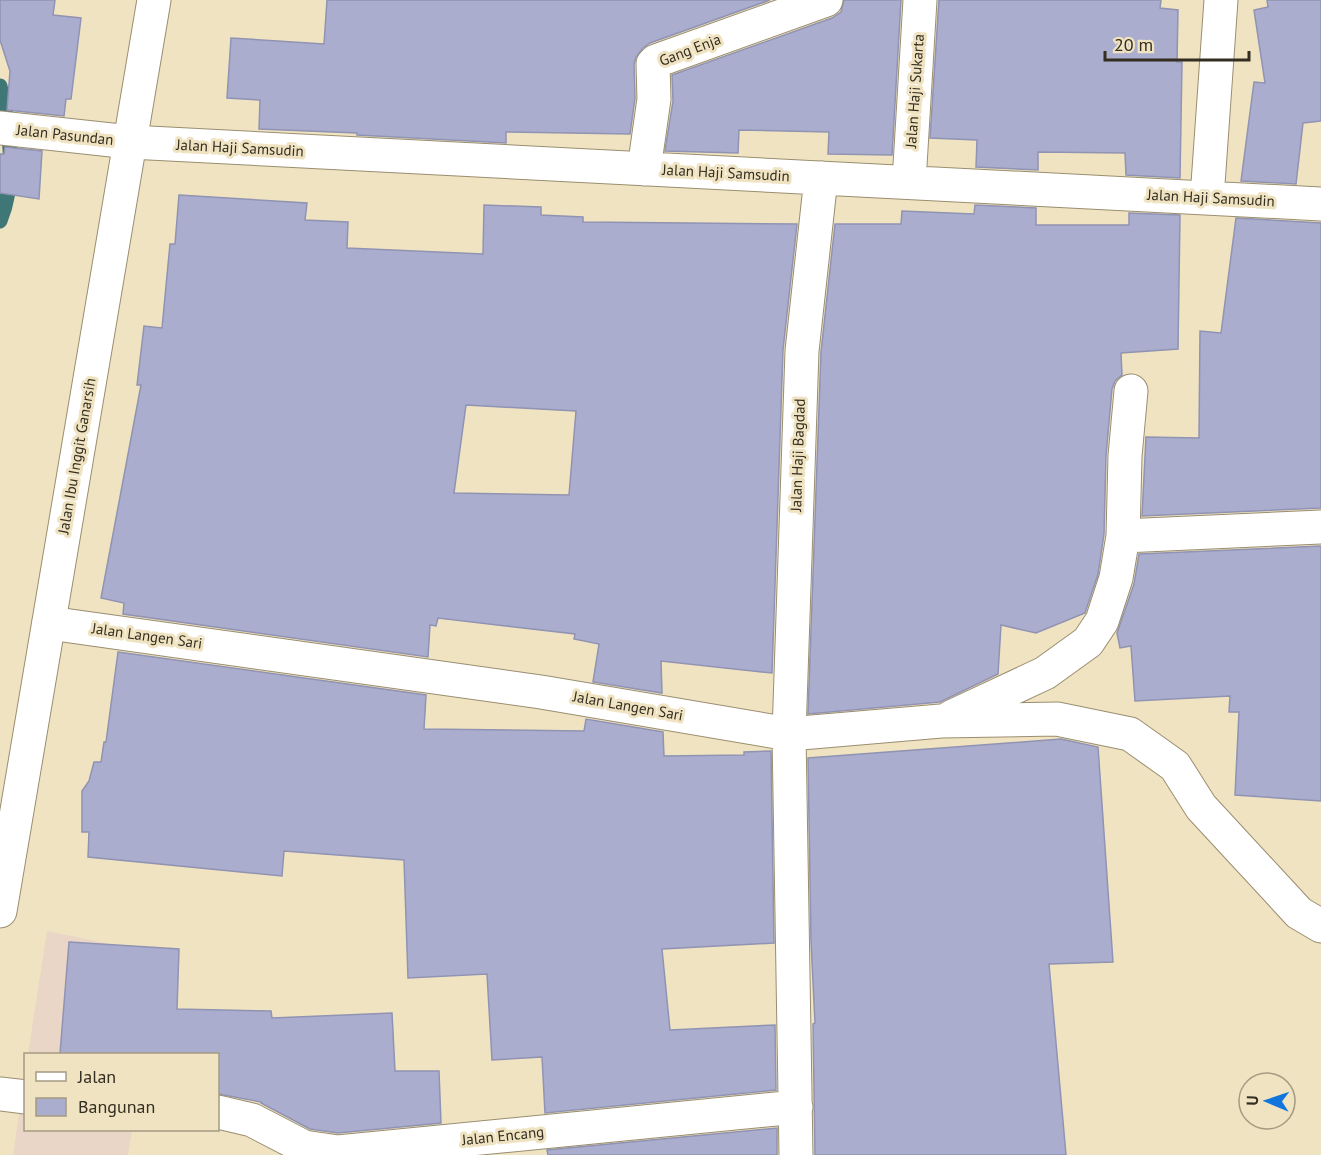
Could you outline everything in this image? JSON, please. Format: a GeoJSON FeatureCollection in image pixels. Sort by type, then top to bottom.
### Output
{"type":"FeatureCollection","features":[{"type":"Feature","properties":{"kind":"street","name":"Jalan Ibu Inggit Ganarsih"},"geometry":{"type":"LineString","coordinates":[[0,911],[4,864],[49,623],[154,0]]}},
{"type":"Feature","properties":{"kind":"street","name":"Gang Enja"},"geometry":{"type":"LineString","coordinates":[[644,169],[654,99],[653,64],[656,61],[826,0]]}},
{"type":"Feature","properties":{"kind":"street","name":"Jalan Haji Sukarta"},"geometry":{"type":"LineString","coordinates":[[909,182],[920,0]]}},
{"type":"Feature","properties":{"kind":"street"},"geometry":{"type":"LineString","coordinates":[[1207,198],[1221,0]]}},
{"type":"Feature","properties":{"kind":"street","name":"Jalan Pasundan"},"geometry":{"type":"LineString","coordinates":[[9,129],[130,142]]}},
{"type":"Feature","properties":{"kind":"street","name":"Jalan Haji Samsudin"},"geometry":{"type":"LineString","coordinates":[[130,142],[1321,204]]}},
{"type":"Feature","properties":{"kind":"street","name":"Jalan Haji Bagdad"},"geometry":{"type":"LineString","coordinates":[[789,734],[802,351],[821,178]]}},
{"type":"Feature","properties":{"kind":"street"},"geometry":{"type":"LineString","coordinates":[[941,721],[1045,673],[1088,642],[1102,621],[1116,578],[1123,536],[1125,456],[1131,392]]}},
{"type":"Feature","properties":{"kind":"street"},"geometry":{"type":"LineString","coordinates":[[1123,536],[1321,526]]}},
{"type":"Feature","properties":{"kind":"street","name":"Jalan Langen Sari"},"geometry":{"type":"LineString","coordinates":[[49,623],[541,692],[789,734],[941,721],[1058,719],[1130,734],[1175,766],[1201,807],[1299,913],[1321,926]]}},
{"type":"Feature","properties":{"kind":"street"},"geometry":{"type":"LineString","coordinates":[[789,734],[796,1155]]}},
{"type":"Feature","properties":{"kind":"street"},"geometry":{"type":"LineString","coordinates":[[0,1094],[24,1097]]}},
{"type":"Feature","properties":{"kind":"street","name":"Jalan Encang"},"geometry":{"type":"LineString","coordinates":[[219,1112],[252,1120],[304,1147],[338,1152],[796,1107]]}},
{"type":"Feature","properties":{"kind":"shaded area"},"geometry":{"type":"Polygon","coordinates":[[[47,931],[159,954],[144,1053],[28,1053],[47,931]]]}},
{"type":"Feature","properties":{"kind":"shaded area"},"geometry":{"type":"Polygon","coordinates":[[[24,1081],[24,1131],[132,1131],[128,1155],[13,1155],[24,1081]]]}},
{"type":"Feature","properties":{"kind":"building"},"geometry":{"type":"Polygon","coordinates":[[[0,0],[55,0],[53,15],[81,18],[71,99],[66,99],[64,116],[7,110],[10,71],[0,40],[0,0]]]}},
{"type":"Feature","properties":{"kind":"building"},"geometry":{"type":"Polygon","coordinates":[[[327,0],[770,0],[650,43],[643,48],[634,64],[635,98],[630,134],[506,132],[506,143],[259,129],[260,100],[227,98],[231,38],[324,44],[327,0]]]}},
{"type":"Feature","properties":{"kind":"building"},"geometry":{"type":"Polygon","coordinates":[[[844,0],[901,0],[892,155],[828,154],[829,132],[739,130],[738,153],[665,151],[673,101],[672,75],[832,18],[841,12],[844,0]]]}},
{"type":"Feature","properties":{"kind":"building"},"geometry":{"type":"Polygon","coordinates":[[[939,0],[1161,0],[1160,8],[1178,10],[1177,62],[1182,62],[1180,178],[1126,175],[1125,153],[1038,152],[1038,170],[976,167],[977,140],[930,138],[939,0]]]}},
{"type":"Feature","properties":{"kind":"building"},"geometry":{"type":"Polygon","coordinates":[[[1267,0],[1321,0],[1321,121],[1303,123],[1296,184],[1241,181],[1254,82],[1265,83],[1254,10],[1268,7],[1267,0]]]}},
{"type":"Feature","properties":{"kind":"building"},"geometry":{"type":"Polygon","coordinates":[[[5,147],[42,151],[39,199],[0,193],[0,154],[4,154],[5,147]]]}},
{"type":"Feature","properties":{"kind":"building"},"geometry":{"type":"Polygon","coordinates":[[[179,195],[307,203],[305,220],[348,222],[347,248],[483,254],[484,205],[541,207],[541,215],[583,217],[583,222],[797,224],[783,350],[772,673],[661,661],[662,693],[593,682],[599,644],[574,639],[575,634],[438,618],[436,626],[430,625],[428,657],[123,614],[124,603],[101,598],[141,385],[137,385],[144,326],[162,328],[170,244],[175,244],[179,195]],[[466,405],[454,493],[569,495],[576,411],[466,405]]]}},
{"type":"Feature","properties":{"kind":"building"},"geometry":{"type":"Polygon","coordinates":[[[975,205],[1036,208],[1036,225],[1129,225],[1129,213],[1180,215],[1178,349],[1121,353],[1122,375],[1115,381],[1112,389],[1106,456],[1104,534],[1098,574],[1085,613],[1036,633],[1001,625],[998,674],[940,702],[808,714],[821,352],[835,224],[901,224],[902,211],[974,214],[975,205]]]}},
{"type":"Feature","properties":{"kind":"building"},"geometry":{"type":"Polygon","coordinates":[[[1236,218],[1321,223],[1321,508],[1142,516],[1146,437],[1199,438],[1200,331],[1221,333],[1236,218]]]}},
{"type":"Feature","properties":{"kind":"building"},"geometry":{"type":"Polygon","coordinates":[[[1321,546],[1321,801],[1235,795],[1239,712],[1229,712],[1230,696],[1135,701],[1131,646],[1120,648],[1117,633],[1134,584],[1139,554],[1321,546]]]}},
{"type":"Feature","properties":{"kind":"building"},"geometry":{"type":"Polygon","coordinates":[[[118,652],[426,695],[424,729],[584,731],[586,719],[663,732],[664,756],[744,755],[744,752],[771,751],[774,943],[662,949],[670,1030],[775,1025],[776,1090],[545,1113],[542,1057],[492,1060],[487,974],[408,978],[404,860],[284,851],[282,876],[88,857],[89,832],[82,832],[82,791],[89,781],[94,762],[101,762],[104,742],[106,742],[118,652]]]}},
{"type":"Feature","properties":{"kind":"building"},"geometry":{"type":"Polygon","coordinates":[[[1061,739],[1098,747],[1113,962],[1049,964],[1066,1155],[815,1155],[813,1024],[815,1023],[811,941],[808,758],[1061,739]]]}},
{"type":"Feature","properties":{"kind":"building"},"geometry":{"type":"Polygon","coordinates":[[[69,942],[179,949],[177,1009],[271,1011],[272,1018],[392,1013],[395,1071],[439,1071],[441,1123],[338,1133],[310,1129],[261,1102],[219,1094],[219,1053],[60,1053],[69,942]]]}},
{"type":"Feature","properties":{"kind":"building"},"geometry":{"type":"Polygon","coordinates":[[[777,1128],[777,1155],[548,1155],[547,1150],[777,1128]]]}},
{"type":"Feature","properties":{"kind":"waterway"},"geometry":{"type":"LineString","coordinates":[[0,86],[7,119],[10,154],[9,188],[0,221]]}}]}
